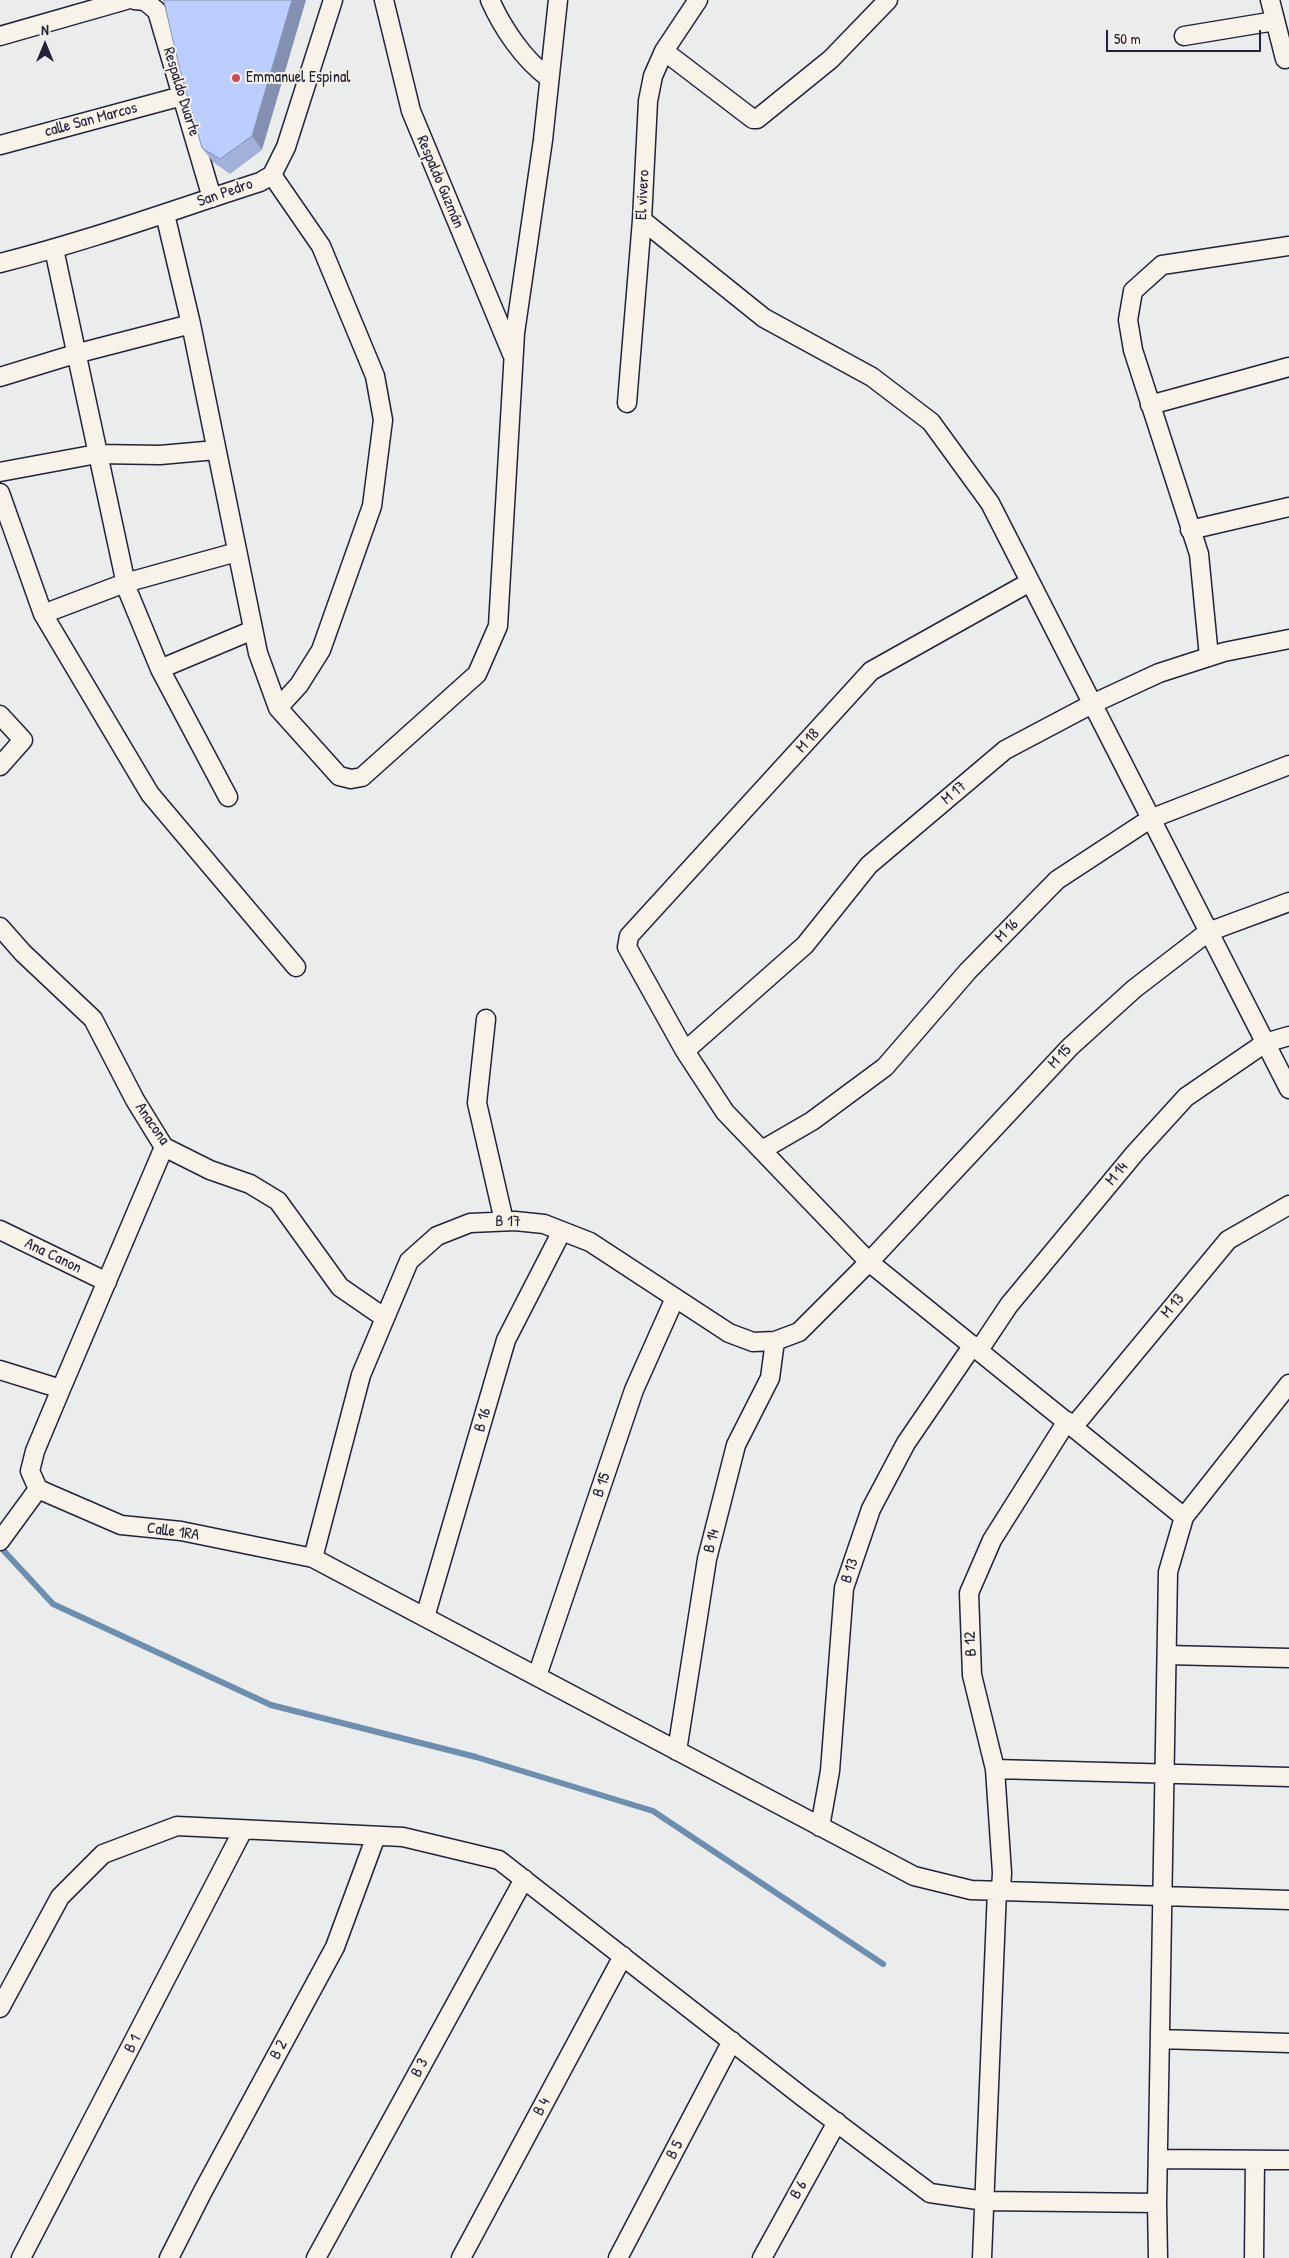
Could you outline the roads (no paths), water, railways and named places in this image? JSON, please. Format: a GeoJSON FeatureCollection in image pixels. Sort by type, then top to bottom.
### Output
{"type":"FeatureCollection","features":[{"type":"Feature","properties":{"kind":"street"},"geometry":{"type":"LineString","coordinates":[[0,36],[126,0]]}},
{"type":"Feature","properties":{"kind":"street","name":"Respaldo Duarte"},"geometry":{"type":"LineString","coordinates":[[134,0],[145,1],[157,11],[212,198]]}},
{"type":"Feature","properties":{"kind":"street","name":"San Pedro"},"geometry":{"type":"LineString","coordinates":[[0,263],[54,250],[165,214],[260,182],[272,174],[286,147],[332,0]]}},
{"type":"Feature","properties":{"kind":"street","name":"Respaldo Guzmán"},"geometry":{"type":"LineString","coordinates":[[384,0],[411,111],[514,359]]}},
{"type":"Feature","properties":{"kind":"street"},"geometry":{"type":"LineString","coordinates":[[490,0],[496,14],[534,67],[550,78]]}},
{"type":"Feature","properties":{"kind":"street"},"geometry":{"type":"LineString","coordinates":[[165,214],[191,324],[258,653],[278,708],[339,776],[351,779],[362,777],[477,674],[498,626],[514,359],[550,78],[558,0]]}},
{"type":"Feature","properties":{"kind":"street","name":"El vivero"},"geometry":{"type":"LineString","coordinates":[[627,404],[642,220],[648,101],[653,76],[664,51],[698,0]]}},
{"type":"Feature","properties":{"kind":"street"},"geometry":{"type":"LineString","coordinates":[[664,51],[753,119],[757,119],[832,59],[888,0]]}},
{"type":"Feature","properties":{"kind":"street"},"geometry":{"type":"LineString","coordinates":[[1270,0],[1285,59]]}},
{"type":"Feature","properties":{"kind":"street"},"geometry":{"type":"LineString","coordinates":[[1184,36],[1275,21]]}},
{"type":"Feature","properties":{"kind":"street","name":"calle San Marcos"},"geometry":{"type":"LineString","coordinates":[[0,145],[182,96]]}},
{"type":"Feature","properties":{"kind":"street"},"geometry":{"type":"LineString","coordinates":[[272,174],[321,246],[375,376],[383,420],[372,506],[321,650],[299,685],[278,708]]}},
{"type":"Feature","properties":{"kind":"street"},"geometry":{"type":"LineString","coordinates":[[642,220],[764,318],[872,377],[931,422],[990,503],[1289,1089]]}},
{"type":"Feature","properties":{"kind":"street"},"geometry":{"type":"LineString","coordinates":[[1209,657],[1199,554],[1150,404],[1134,350],[1128,320],[1134,291],[1162,265],[1289,246]]}},
{"type":"Feature","properties":{"kind":"street"},"geometry":{"type":"LineString","coordinates":[[54,250],[125,582],[160,669],[228,797]]}},
{"type":"Feature","properties":{"kind":"street"},"geometry":{"type":"LineString","coordinates":[[0,377],[75,354],[191,324]]}},
{"type":"Feature","properties":{"kind":"street"},"geometry":{"type":"LineString","coordinates":[[1150,404],[1289,367]]}},
{"type":"Feature","properties":{"kind":"street"},"geometry":{"type":"LineString","coordinates":[[0,472],[97,454],[160,455],[216,450]]}},
{"type":"Feature","properties":{"kind":"street"},"geometry":{"type":"LineString","coordinates":[[0,493],[43,614],[150,794],[296,967]]}},
{"type":"Feature","properties":{"kind":"street"},"geometry":{"type":"LineString","coordinates":[[1190,530],[1289,507]]}},
{"type":"Feature","properties":{"kind":"street"},"geometry":{"type":"LineString","coordinates":[[43,614],[125,582],[237,552]]}},
{"type":"Feature","properties":{"kind":"street","name":"M 18"},"geometry":{"type":"LineString","coordinates":[[685,1051],[627,947],[629,936],[872,671],[1030,582]]}},
{"type":"Feature","properties":{"kind":"street"},"geometry":{"type":"LineString","coordinates":[[160,669],[253,630]]}},
{"type":"Feature","properties":{"kind":"street","name":"M 17"},"geometry":{"type":"LineString","coordinates":[[685,1051],[805,945],[868,866],[1005,750],[1092,704],[1159,673],[1209,657],[1289,639]]}},
{"type":"Feature","properties":{"kind":"street"},"geometry":{"type":"LineString","coordinates":[[0,716],[23,740],[0,766]]}},
{"type":"Feature","properties":{"kind":"street","name":"M 16"},"geometry":{"type":"LineString","coordinates":[[762,1150],[812,1121],[885,1067],[968,971],[1057,880],[1150,819],[1289,765]]}},
{"type":"Feature","properties":{"kind":"street","name":"M 15"},"geometry":{"type":"LineString","coordinates":[[869,1262],[1070,1047],[1134,989],[1208,932],[1289,902]]}},
{"type":"Feature","properties":{"kind":"street","name":"Anacona"},"geometry":{"type":"LineString","coordinates":[[0,927],[23,953],[93,1019],[135,1100],[164,1147],[210,1170],[250,1184],[278,1201],[340,1287],[385,1318]]}},
{"type":"Feature","properties":{"kind":"street"},"geometry":{"type":"LineString","coordinates":[[486,1019],[477,1103],[504,1221]]}},
{"type":"Feature","properties":{"kind":"street","name":"M 14"},"geometry":{"type":"LineString","coordinates":[[976,1348],[1009,1305],[1135,1153],[1186,1097],[1265,1043],[1289,1036]]}},
{"type":"Feature","properties":{"kind":"street"},"geometry":{"type":"LineString","coordinates":[[685,1051],[725,1112],[869,1262],[1184,1517]]}},
{"type":"Feature","properties":{"kind":"street"},"geometry":{"type":"LineString","coordinates":[[0,1541],[38,1489],[30,1471],[35,1451],[164,1147]]}},
{"type":"Feature","properties":{"kind":"street","name":"M 13"},"geometry":{"type":"LineString","coordinates":[[1070,1423],[1228,1240],[1289,1205]]}},
{"type":"Feature","properties":{"kind":"street","name":"B 17"},"geometry":{"type":"LineString","coordinates":[[313,1558],[361,1375],[409,1261],[437,1236],[470,1223],[504,1221],[544,1224],[590,1242],[729,1333],[753,1342],[775,1341],[799,1332],[869,1262]]}},
{"type":"Feature","properties":{"kind":"street","name":"Ana Canon"},"geometry":{"type":"LineString","coordinates":[[0,1230],[106,1282]]}},
{"type":"Feature","properties":{"kind":"street","name":"B 16"},"geometry":{"type":"LineString","coordinates":[[425,1617],[506,1340],[562,1231]]}},
{"type":"Feature","properties":{"kind":"street","name":"B 15"},"geometry":{"type":"LineString","coordinates":[[537,1676],[634,1390],[675,1298]]}},
{"type":"Feature","properties":{"kind":"street","name":"B 14"},"geometry":{"type":"LineString","coordinates":[[677,1750],[707,1559],[736,1445],[770,1378],[775,1341]]}},
{"type":"Feature","properties":{"kind":"street","name":"B 13"},"geometry":{"type":"LineString","coordinates":[[820,1827],[830,1772],[844,1588],[876,1501],[906,1443],[976,1348]]}},
{"type":"Feature","properties":{"kind":"street"},"geometry":{"type":"LineString","coordinates":[[0,1370],[61,1389]]}},
{"type":"Feature","properties":{"kind":"street"},"geometry":{"type":"LineString","coordinates":[[1158,2258],[1157,2202],[1168,1572],[1184,1517],[1289,1384]]}},
{"type":"Feature","properties":{"kind":"street","name":"B 12"},"geometry":{"type":"LineString","coordinates":[[982,2258],[999,1890],[1002,1873],[995,1769],[972,1675],[969,1593],[992,1540],[1070,1423]]}},
{"type":"Feature","properties":{"kind":"street","name":"Calle 1RA"},"geometry":{"type":"LineString","coordinates":[[38,1489],[121,1525],[181,1531],[313,1558],[914,1876],[971,1890],[1289,1900]]}},
{"type":"Feature","properties":{"kind":"street"},"geometry":{"type":"LineString","coordinates":[[1166,1655],[1289,1658]]}},
{"type":"Feature","properties":{"kind":"street"},"geometry":{"type":"LineString","coordinates":[[995,1769],[1289,1777]]}},
{"type":"Feature","properties":{"kind":"street"},"geometry":{"type":"LineString","coordinates":[[0,2008],[60,1897],[103,1854],[177,1826],[403,1838],[499,1860],[930,2192],[985,2202],[1157,2202]]}},
{"type":"Feature","properties":{"kind":"street","name":"B 1"},"geometry":{"type":"LineString","coordinates":[[21,2258],[243,1830]]}},
{"type":"Feature","properties":{"kind":"street","name":"B 2"},"geometry":{"type":"LineString","coordinates":[[169,2258],[335,1947],[376,1836]]}},
{"type":"Feature","properties":{"kind":"street","name":"B 3"},"geometry":{"type":"LineString","coordinates":[[316,2258],[524,1879]]}},
{"type":"Feature","properties":{"kind":"street","name":"B 4"},"geometry":{"type":"LineString","coordinates":[[461,2258],[623,1956]]}},
{"type":"Feature","properties":{"kind":"street"},"geometry":{"type":"LineString","coordinates":[[1160,2039],[1289,2043]]}},
{"type":"Feature","properties":{"kind":"street","name":"B 5"},"geometry":{"type":"LineString","coordinates":[[618,2258],[732,2041]]}},
{"type":"Feature","properties":{"kind":"street","name":"B 6"},"geometry":{"type":"LineString","coordinates":[[762,2258],[837,2122]]}},
{"type":"Feature","properties":{"kind":"street"},"geometry":{"type":"LineString","coordinates":[[1158,2158],[1289,2160]]}},
{"type":"Feature","properties":{"kind":"street"},"geometry":{"type":"LineString","coordinates":[[1254,2258],[1255,2160]]}},
{"type":"Feature","properties":{"kind":"waterway"},"geometry":{"type":"LineString","coordinates":[[4,1551],[53,1604],[271,1705],[476,1757],[653,1811],[883,1964]]}},
{"type":"Feature","properties":{"kind":"place","name":"Emmanuel Espinal"},"geometry":{"type":"Point","coordinates":[236,78]}}]}
